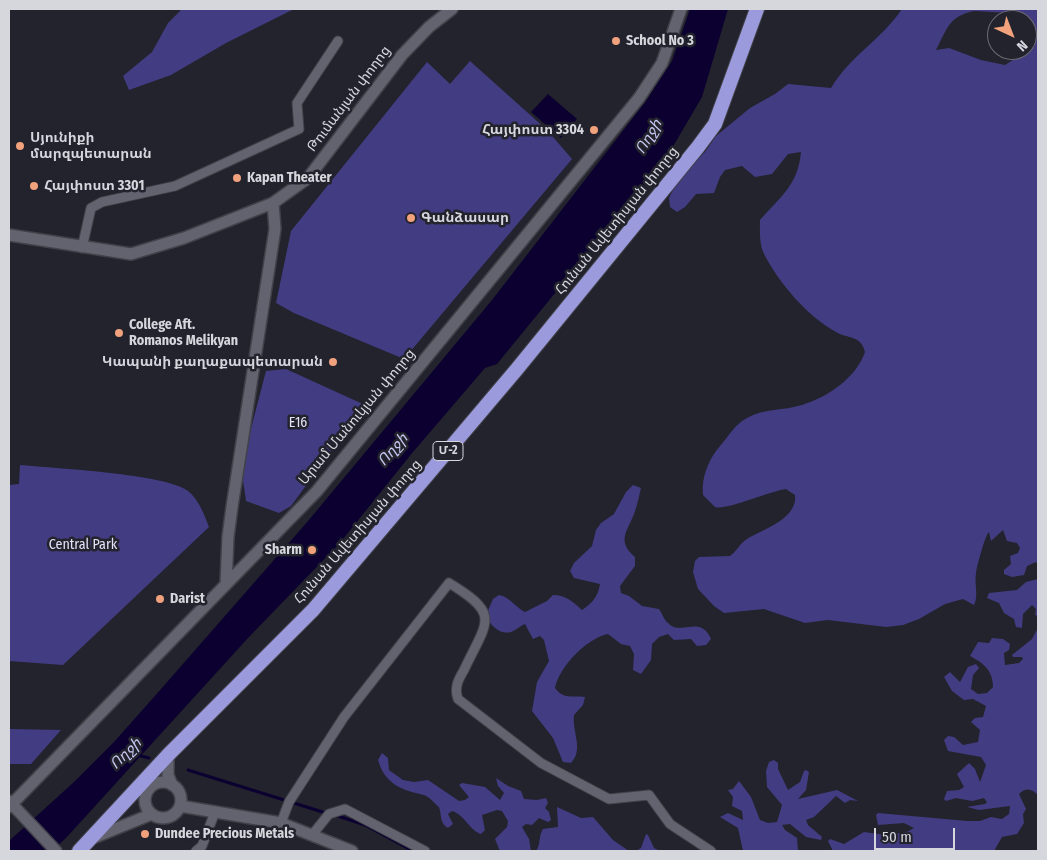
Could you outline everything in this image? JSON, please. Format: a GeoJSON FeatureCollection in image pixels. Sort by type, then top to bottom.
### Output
{"type":"FeatureCollection","features":[{"type":"Feature","properties":{"kind":"highway","name":"Հունան Ավետիսյան փողոց"},"geometry":{"type":"LineString","coordinates":[[79,851],[168,755],[316,606],[518,369],[698,147],[715,124],[757,9]]}},
{"type":"Feature","properties":{"kind":"street","name":"Թումանյան փողոց"},"geometry":{"type":"LineString","coordinates":[[9,235],[82,248],[131,254],[184,238],[274,203],[308,178],[402,55],[429,27],[452,9]]}},
{"type":"Feature","properties":{"kind":"street","name":"Արամ Մանուկյան փողոց"},"geometry":{"type":"LineString","coordinates":[[10,804],[317,491],[638,98],[662,62],[681,9]]}},
{"type":"Feature","properties":{"kind":"street"},"geometry":{"type":"LineString","coordinates":[[82,248],[91,208],[102,202],[175,186],[299,129],[297,103],[338,41]]}},
{"type":"Feature","properties":{"kind":"street"},"geometry":{"type":"LineString","coordinates":[[226,584],[232,507],[275,229],[274,203]]}},
{"type":"Feature","properties":{"kind":"street"},"geometry":{"type":"LineString","coordinates":[[281,823],[289,802],[344,717],[449,583],[475,600],[486,615],[485,626],[458,681],[456,692],[458,699],[541,763],[609,799],[649,795],[670,824],[711,851]]}},
{"type":"Feature","properties":{"kind":"street"},"geometry":{"type":"LineString","coordinates":[[168,755],[168,775],[172,785],[180,794],[180,806],[173,815],[168,817],[163,818],[152,814],[146,804],[146,798],[151,788],[161,782],[172,785]]}},
{"type":"Feature","properties":{"kind":"street"},"geometry":{"type":"LineString","coordinates":[[10,804],[56,851]]}},
{"type":"Feature","properties":{"kind":"street"},"geometry":{"type":"LineString","coordinates":[[180,806],[281,823],[352,851]]}},
{"type":"Feature","properties":{"kind":"street"},"geometry":{"type":"LineString","coordinates":[[312,835],[329,814],[345,809],[425,851]]}},
{"type":"Feature","properties":{"kind":"street"},"geometry":{"type":"LineString","coordinates":[[196,851],[202,846],[215,812]]}},
{"type":"Feature","properties":{"kind":"street"},"geometry":{"type":"LineString","coordinates":[[93,838],[152,814]]}},
{"type":"Feature","properties":{"kind":"green space"},"geometry":{"type":"Polygon","coordinates":[[[182,9],[294,9],[226,43],[171,75],[129,90],[123,76],[152,52],[168,23],[182,9]]]}},
{"type":"Feature","properties":{"kind":"green space"},"geometry":{"type":"Polygon","coordinates":[[[902,9],[1038,9],[1038,565],[1036,562],[1027,566],[1024,575],[1012,577],[1004,574],[1004,570],[1011,564],[1010,556],[1018,553],[1020,548],[1017,543],[1007,541],[1003,530],[991,541],[989,532],[983,544],[977,569],[974,605],[963,599],[945,604],[919,619],[903,625],[886,627],[828,620],[805,623],[764,609],[724,613],[714,606],[698,589],[693,572],[695,561],[699,557],[730,556],[745,541],[785,517],[791,511],[795,495],[786,489],[738,504],[715,507],[703,495],[703,482],[712,457],[735,427],[747,418],[767,411],[802,405],[831,392],[855,370],[865,352],[857,340],[836,332],[804,308],[770,265],[762,250],[760,220],[792,182],[801,152],[788,154],[772,174],[755,177],[742,166],[725,170],[714,193],[696,194],[685,207],[677,212],[670,207],[669,198],[680,176],[705,152],[716,136],[750,108],[775,94],[788,84],[831,88],[847,67],[885,30],[902,9]]]}},
{"type":"Feature","properties":{"kind":"green space","name":"Գանձասար"},"geometry":{"type":"Polygon","coordinates":[[[470,61],[547,130],[572,159],[404,359],[294,313],[276,303],[291,231],[427,62],[450,84],[470,61]]]}},
{"type":"Feature","properties":{"kind":"green space","name":"E16"},"geometry":{"type":"Polygon","coordinates":[[[286,369],[365,405],[291,506],[279,513],[246,501],[241,467],[266,371],[286,369]]]}},
{"type":"Feature","properties":{"kind":"green space","name":"Central Park"},"geometry":{"type":"Polygon","coordinates":[[[20,465],[134,476],[176,485],[188,491],[195,499],[201,507],[209,527],[63,665],[9,661],[9,485],[19,484],[20,465]]]}},
{"type":"Feature","properties":{"kind":"green space"},"geometry":{"type":"Polygon","coordinates":[[[633,485],[641,488],[625,540],[629,551],[635,557],[635,566],[620,586],[621,593],[629,596],[642,606],[659,609],[667,622],[673,627],[701,628],[707,632],[711,639],[706,645],[697,646],[691,639],[674,640],[668,634],[659,637],[652,644],[651,660],[641,674],[633,670],[634,654],[630,646],[621,644],[608,634],[591,641],[583,647],[562,671],[555,688],[565,696],[585,697],[583,705],[574,715],[577,746],[575,758],[571,763],[563,762],[553,738],[532,711],[537,682],[549,661],[544,640],[540,636],[533,639],[525,624],[511,632],[499,631],[493,626],[486,615],[493,599],[499,595],[525,612],[547,601],[553,595],[566,598],[582,610],[589,605],[596,596],[600,584],[574,578],[570,571],[574,563],[592,546],[596,530],[601,523],[614,514],[626,492],[633,485]]]}},
{"type":"Feature","properties":{"kind":"green space"},"geometry":{"type":"Polygon","coordinates":[[[1038,579],[1038,616],[1035,615],[1036,609],[1032,605],[1023,614],[1022,628],[1016,627],[1014,619],[1004,613],[999,603],[987,598],[989,593],[1017,590],[1026,582],[1038,579]]]}},
{"type":"Feature","properties":{"kind":"green space"},"geometry":{"type":"Polygon","coordinates":[[[1038,628],[1038,795],[1029,790],[1024,790],[1019,794],[1026,809],[1023,814],[1024,823],[1017,834],[1002,837],[994,851],[833,851],[828,841],[830,839],[844,844],[864,832],[886,835],[907,832],[914,828],[904,823],[878,825],[876,815],[878,813],[967,821],[980,821],[991,817],[1002,819],[1009,814],[1010,806],[979,810],[967,807],[985,804],[987,802],[984,798],[972,801],[956,798],[946,801],[944,799],[947,791],[959,790],[964,787],[957,774],[969,763],[975,769],[980,782],[986,765],[981,757],[948,751],[944,740],[948,736],[954,737],[963,745],[978,742],[980,730],[971,722],[975,718],[983,717],[986,706],[973,699],[964,700],[952,691],[944,677],[950,672],[960,682],[968,667],[976,664],[979,668],[973,675],[971,689],[978,694],[987,693],[993,687],[991,676],[983,664],[970,656],[978,642],[989,643],[992,638],[1003,639],[1010,644],[1009,650],[1004,653],[1005,665],[1019,663],[1023,659],[1022,657],[1013,657],[1012,655],[1032,639],[1038,628]]]}},
{"type":"Feature","properties":{"kind":"green space"},"geometry":{"type":"Polygon","coordinates":[[[9,729],[61,730],[31,764],[9,764],[9,729]]]}},
{"type":"Feature","properties":{"kind":"green space"},"geometry":{"type":"Polygon","coordinates":[[[382,753],[388,758],[389,770],[403,780],[414,782],[428,780],[459,801],[469,797],[459,785],[462,783],[485,787],[500,800],[504,793],[498,786],[496,778],[508,786],[521,791],[524,799],[537,800],[546,798],[548,803],[545,808],[549,812],[551,820],[548,822],[539,818],[532,825],[526,824],[522,827],[529,839],[531,851],[500,851],[495,839],[507,827],[508,821],[502,811],[497,810],[482,815],[485,830],[481,834],[452,811],[448,814],[453,824],[448,828],[442,821],[439,807],[430,798],[395,785],[385,775],[378,760],[382,753]]]}},
{"type":"Feature","properties":{"kind":"green space"},"geometry":{"type":"Polygon","coordinates":[[[774,760],[778,763],[778,769],[788,790],[800,782],[804,771],[809,772],[806,790],[798,799],[837,790],[858,801],[850,800],[845,803],[836,796],[814,817],[806,820],[808,825],[822,837],[821,840],[806,837],[790,824],[782,825],[785,830],[797,838],[798,851],[743,851],[738,828],[720,817],[728,813],[743,820],[742,811],[732,806],[733,797],[728,790],[733,789],[739,781],[751,797],[760,820],[768,823],[777,822],[782,805],[767,787],[766,771],[769,762],[774,760]]]}},
{"type":"Feature","properties":{"kind":"green space"},"geometry":{"type":"Polygon","coordinates":[[[557,807],[581,818],[593,817],[613,840],[629,851],[536,851],[543,829],[558,827],[557,807]]]}},
{"type":"Feature","properties":{"kind":"green space"},"geometry":{"type":"Polygon","coordinates":[[[646,834],[654,848],[660,851],[636,851],[641,848],[646,834]]]}},
{"type":"Feature","properties":{"kind":"water","name":"Ողջի"},"geometry":{"type":"Polygon","coordinates":[[[690,9],[728,9],[702,97],[668,155],[497,364],[485,368],[413,452],[339,544],[248,638],[66,838],[52,851],[9,851],[9,841],[74,782],[114,742],[161,689],[308,521],[492,300],[646,101],[672,61],[690,9]]]}},
{"type":"Feature","properties":{"kind":"water"},"geometry":{"type":"Polygon","coordinates":[[[548,94],[577,119],[561,138],[531,112],[548,94]]]}},
{"type":"Feature","properties":{"kind":"waterway","name":"Ողջի"},"geometry":{"type":"LineString","coordinates":[[137,755],[149,758]]}},
{"type":"Feature","properties":{"kind":"waterway"},"geometry":{"type":"LineString","coordinates":[[188,770],[329,814]]}},
{"type":"Feature","properties":{"kind":"waterway"},"geometry":{"type":"LineString","coordinates":[[335,815],[365,825],[413,851]]}},
{"type":"Feature","properties":{"kind":"place","name":"School No 3"},"geometry":{"type":"Point","coordinates":[616,41]}},
{"type":"Feature","properties":{"kind":"place","name":"Հայփոստ 3304"},"geometry":{"type":"Point","coordinates":[594,130]}},
{"type":"Feature","properties":{"kind":"place","name":"Սյունիքի մարզպետարան"},"geometry":{"type":"Point","coordinates":[20,146]}},
{"type":"Feature","properties":{"kind":"place","name":"Kapan Theater"},"geometry":{"type":"Point","coordinates":[237,178]}},
{"type":"Feature","properties":{"kind":"place","name":"Հայփոստ 3301"},"geometry":{"type":"Point","coordinates":[34,186]}},
{"type":"Feature","properties":{"kind":"place","name":"Գանձասար"},"geometry":{"type":"Point","coordinates":[411,218]}},
{"type":"Feature","properties":{"kind":"place","name":"College Aft. Romanos Melikyan"},"geometry":{"type":"Point","coordinates":[119,333]}},
{"type":"Feature","properties":{"kind":"place","name":"Կապանի քաղաքապետարան"},"geometry":{"type":"Point","coordinates":[333,362]}},
{"type":"Feature","properties":{"kind":"place","name":"Sharm"},"geometry":{"type":"Point","coordinates":[312,550]}},
{"type":"Feature","properties":{"kind":"place","name":"Darist"},"geometry":{"type":"Point","coordinates":[160,599]}},
{"type":"Feature","properties":{"kind":"place","name":"Dundee Precious Metals"},"geometry":{"type":"Point","coordinates":[145,834]}}]}
